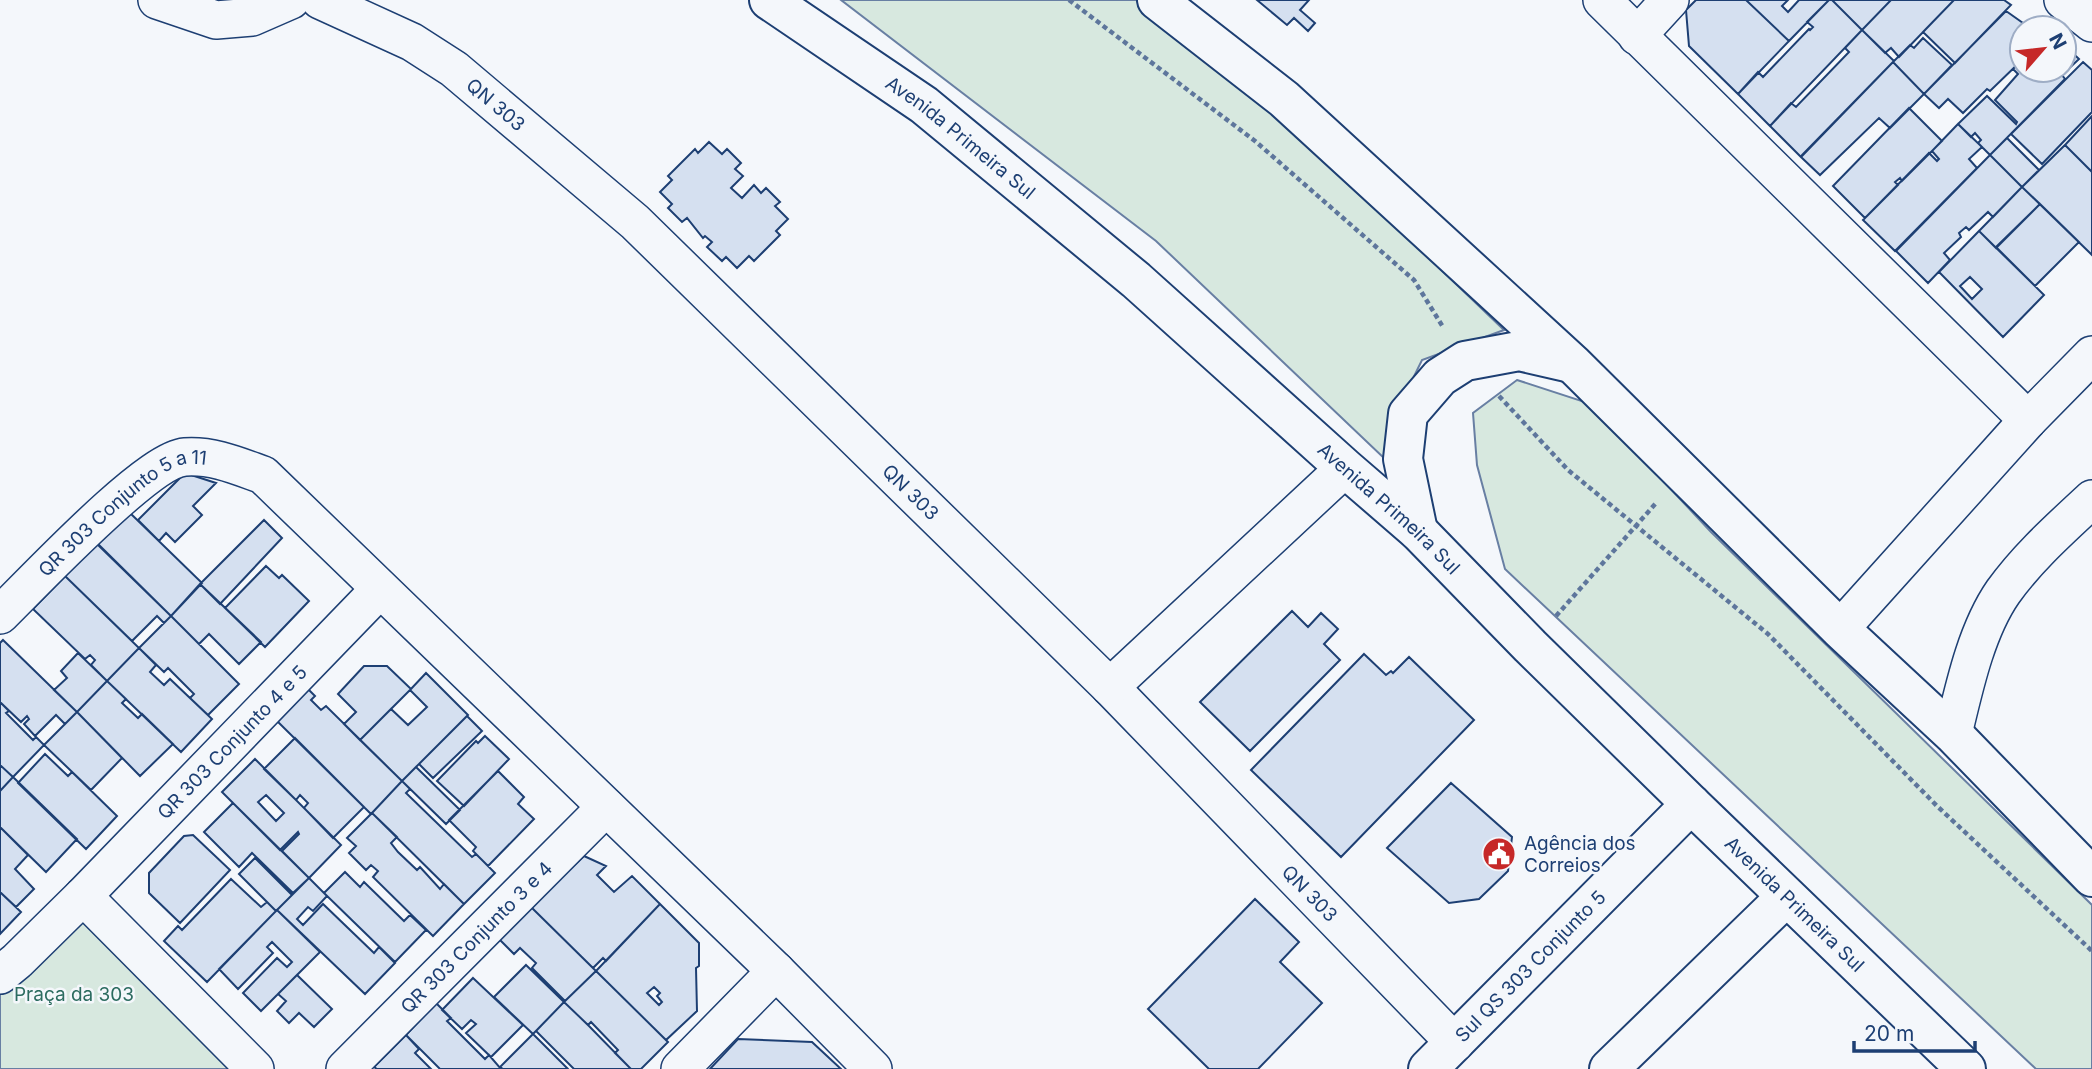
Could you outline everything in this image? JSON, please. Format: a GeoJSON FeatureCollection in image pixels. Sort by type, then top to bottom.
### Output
{"type":"FeatureCollection","features":[{"type":"Feature","properties":{"kind":"main road","name":"Avenida Primeira Sul"},"geometry":{"type":"LineString","coordinates":[[769,0],[924,105],[1136,280],[1418,531],[1530,646],[1966,1069]]}},
{"type":"Feature","properties":{"kind":"main road"},"geometry":{"type":"LineString","coordinates":[[1157,0],[1283,99],[1573,364],[1840,629],[1953,734],[2092,877]]}},
{"type":"Feature","properties":{"kind":"main road"},"geometry":{"type":"LineString","coordinates":[[1418,531],[1403,459],[1408,414],[1440,377],[1465,360],[1519,351],[1573,364]]}},
{"type":"Feature","properties":{"kind":"main road","name":"Sul QS 303 Conjunto 5"},"geometry":{"type":"LineString","coordinates":[[1428,1069],[1691,804]]}},
{"type":"Feature","properties":{"kind":"main road"},"geometry":{"type":"LineString","coordinates":[[1609,1069],[1786,897]]}},
{"type":"Feature","properties":{"kind":"street"},"geometry":{"type":"LineString","coordinates":[[157,0],[216,20],[252,16],[290,0]]}},
{"type":"Feature","properties":{"kind":"street","name":"QN 303"},"geometry":{"type":"LineString","coordinates":[[320,0],[412,42],[454,69],[635,222],[1110,687],[1455,1043]]}},
{"type":"Feature","properties":{"kind":"street"},"geometry":{"type":"LineString","coordinates":[[1602,0],[2028,420]]}},
{"type":"Feature","properties":{"kind":"street"},"geometry":{"type":"LineString","coordinates":[[1637,36],[1670,0]]}},
{"type":"Feature","properties":{"kind":"street"},"geometry":{"type":"LineString","coordinates":[[2063,0],[2092,23]]}},
{"type":"Feature","properties":{"kind":"street"},"geometry":{"type":"LineString","coordinates":[[1840,629],[2028,420],[2092,355]]}},
{"type":"Feature","properties":{"kind":"street","name":"QR 303 Conjunto 5 a 11"},"geometry":{"type":"LineString","coordinates":[[0,615],[107,510],[170,461],[184,457],[205,457],[263,475],[380,589]]}},
{"type":"Feature","properties":{"kind":"street"},"geometry":{"type":"LineString","coordinates":[[1110,687],[1345,468]]}},
{"type":"Feature","properties":{"kind":"street"},"geometry":{"type":"LineString","coordinates":[[1953,734],[1974,651],[2002,594],[2035,553],[2092,499]]}},
{"type":"Feature","properties":{"kind":"street"},"geometry":{"type":"LineString","coordinates":[[380,589],[776,971],[873,1069]]}},
{"type":"Feature","properties":{"kind":"street","name":"QR 303 Conjunto 4 e 5"},"geometry":{"type":"LineString","coordinates":[[0,975],[18,961],[83,896],[380,589]]}},
{"type":"Feature","properties":{"kind":"street","name":"QR 303 Conjunto 3 e 4"},"geometry":{"type":"LineString","coordinates":[[345,1069],[606,807]]}},
{"type":"Feature","properties":{"kind":"street"},"geometry":{"type":"LineString","coordinates":[[83,896],[255,1069]]}},
{"type":"Feature","properties":{"kind":"street"},"geometry":{"type":"LineString","coordinates":[[680,1069],[776,971]]}},
{"type":"Feature","properties":{"kind":"path"},"geometry":{"type":"LineString","coordinates":[[1069,0],[1255,141],[1414,280],[1465,360],[1569,470],[1768,634],[1937,806],[2092,951]]}},
{"type":"Feature","properties":{"kind":"path"},"geometry":{"type":"LineString","coordinates":[[1530,646],[1684,472]]}},
{"type":"Feature","properties":{"kind":"green space"},"geometry":{"type":"Polygon","coordinates":[[[841,0],[1136,0],[1292,127],[1504,330],[1422,360],[1396,413],[1406,479],[1156,241],[841,0]]]}},
{"type":"Feature","properties":{"kind":"green space"},"geometry":{"type":"Polygon","coordinates":[[[1517,380],[1591,404],[1711,532],[2092,905],[2092,1069],[2036,1069],[1505,569],[1477,465],[1473,413],[1517,380]]]}},
{"type":"Feature","properties":{"kind":"green space","name":"Praça da 303"},"geometry":{"type":"Polygon","coordinates":[[[76,891],[257,1069],[0,1069],[0,952],[76,891]]]}},
{"type":"Feature","properties":{"kind":"building"},"geometry":{"type":"Polygon","coordinates":[[[1257,0],[1309,0],[1300,10],[1315,23],[1308,31],[1294,18],[1287,25],[1257,0]]]}},
{"type":"Feature","properties":{"kind":"building"},"geometry":{"type":"Polygon","coordinates":[[[1696,0],[1746,0],[1789,41],[1738,94],[1689,46],[1686,10],[1696,0]]]}},
{"type":"Feature","properties":{"kind":"building"},"geometry":{"type":"Polygon","coordinates":[[[1746,0],[1788,0],[1782,6],[1788,12],[1799,0],[1829,0],[1789,41],[1746,0]]]}},
{"type":"Feature","properties":{"kind":"building"},"geometry":{"type":"Polygon","coordinates":[[[1829,0],[1862,30],[1770,126],[1738,94],[1758,72],[1763,77],[1813,27],[1807,22],[1829,0]]]}},
{"type":"Feature","properties":{"kind":"building"},"geometry":{"type":"Polygon","coordinates":[[[1832,0],[1891,0],[1862,30],[1832,0]]]}},
{"type":"Feature","properties":{"kind":"building"},"geometry":{"type":"Polygon","coordinates":[[[1891,0],[1954,0],[1899,57],[1891,48],[1885,53],[1862,30],[1891,0]]]}},
{"type":"Feature","properties":{"kind":"building"},"geometry":{"type":"Polygon","coordinates":[[[1954,0],[2004,0],[2011,5],[1955,63],[1923,32],[1954,0]]]}},
{"type":"Feature","properties":{"kind":"building"},"geometry":{"type":"Polygon","coordinates":[[[2006,11],[2010,14],[2008,14],[2008,74],[1990,91],[1987,89],[1963,113],[1948,99],[1939,108],[1924,94],[2006,11]]]}},
{"type":"Feature","properties":{"kind":"building"},"geometry":{"type":"Polygon","coordinates":[[[1862,30],[1894,61],[1801,157],[1770,126],[1791,103],[1796,107],[1849,52],[1845,48],[1862,30]]]}},
{"type":"Feature","properties":{"kind":"building"},"geometry":{"type":"Polygon","coordinates":[[[1923,38],[1952,65],[1924,94],[1893,62],[1910,45],[1914,48],[1923,38]]]}},
{"type":"Feature","properties":{"kind":"building"},"geometry":{"type":"Polygon","coordinates":[[[1893,62],[1924,94],[1890,128],[1879,118],[1820,175],[1802,155],[1893,62]]]}},
{"type":"Feature","properties":{"kind":"building"},"geometry":{"type":"Polygon","coordinates":[[[2083,62],[2092,70],[2092,112],[2042,164],[2011,134],[2061,84],[2078,84],[2078,67],[2083,62]]]}},
{"type":"Feature","properties":{"kind":"building"},"geometry":{"type":"Polygon","coordinates":[[[2009,84],[2060,84],[1990,155],[1978,143],[1981,140],[1975,133],[1971,137],[1958,124],[1987,96],[2016,124],[1995,100],[2009,84]]]}},
{"type":"Feature","properties":{"kind":"building"},"geometry":{"type":"Polygon","coordinates":[[[1909,108],[1942,141],[1902,181],[1900,178],[1895,182],[1898,185],[1865,218],[1833,186],[1909,108]]]}},
{"type":"Feature","properties":{"kind":"building"},"geometry":{"type":"Polygon","coordinates":[[[2092,116],[2092,172],[2065,145],[2092,116]]]}},
{"type":"Feature","properties":{"kind":"building"},"geometry":{"type":"Polygon","coordinates":[[[1958,124],[1982,147],[1969,159],[1977,168],[1895,251],[1863,220],[1929,153],[1937,161],[1939,159],[1932,151],[1958,124]]]}},
{"type":"Feature","properties":{"kind":"building"},"geometry":{"type":"Polygon","coordinates":[[[2007,138],[2039,170],[2022,187],[1990,155],[2007,138]]]}},
{"type":"Feature","properties":{"kind":"building"},"geometry":{"type":"Polygon","coordinates":[[[709,142],[722,154],[727,149],[741,163],[735,169],[743,176],[731,188],[742,198],[754,185],[761,193],[766,188],[780,202],[775,206],[788,219],[776,231],[780,235],[754,261],[749,256],[737,268],[726,257],[722,261],[707,247],[712,242],[705,236],[703,238],[687,218],[682,222],[668,208],[672,204],[660,192],[672,180],[668,176],[695,149],[698,153],[709,142]]]}},
{"type":"Feature","properties":{"kind":"building"},"geometry":{"type":"Polygon","coordinates":[[[2065,145],[2092,172],[2092,255],[2022,187],[2065,145]]]}},
{"type":"Feature","properties":{"kind":"building"},"geometry":{"type":"Polygon","coordinates":[[[1990,155],[2022,187],[1993,217],[1988,212],[1969,230],[1966,227],[1959,233],[1961,237],[1944,253],[1950,260],[1928,283],[1896,251],[1990,155]]]}},
{"type":"Feature","properties":{"kind":"building"},"geometry":{"type":"Polygon","coordinates":[[[2022,187],[2040,204],[1996,248],[1979,231],[2022,187]]]}},
{"type":"Feature","properties":{"kind":"building"},"geometry":{"type":"Polygon","coordinates":[[[2040,204],[2079,242],[2035,286],[1996,247],[2040,204]]]}},
{"type":"Feature","properties":{"kind":"building"},"geometry":{"type":"Polygon","coordinates":[[[1979,231],[2044,295],[2003,337],[1939,272],[1979,231]],[[1970,277],[1960,286],[1972,299],[1982,289],[1970,277]]]}},
{"type":"Feature","properties":{"kind":"building"},"geometry":{"type":"Polygon","coordinates":[[[185,473],[216,483],[193,506],[202,515],[175,542],[166,533],[159,541],[138,520],[185,473]]]}},
{"type":"Feature","properties":{"kind":"building"},"geometry":{"type":"Polygon","coordinates":[[[129,512],[202,583],[171,616],[96,543],[129,512]]]}},
{"type":"Feature","properties":{"kind":"building"},"geometry":{"type":"Polygon","coordinates":[[[264,520],[282,538],[220,604],[200,584],[264,520]]]}},
{"type":"Feature","properties":{"kind":"building"},"geometry":{"type":"Polygon","coordinates":[[[97,543],[171,616],[164,623],[157,616],[132,641],[65,576],[97,543]]]}},
{"type":"Feature","properties":{"kind":"building"},"geometry":{"type":"Polygon","coordinates":[[[266,566],[279,578],[282,575],[309,601],[265,647],[225,608],[266,566]]]}},
{"type":"Feature","properties":{"kind":"building"},"geometry":{"type":"Polygon","coordinates":[[[65,576],[139,648],[107,681],[91,665],[95,660],[90,655],[85,659],[33,609],[65,576]]]}},
{"type":"Feature","properties":{"kind":"building"},"geometry":{"type":"Polygon","coordinates":[[[200,584],[261,642],[239,664],[209,634],[199,644],[171,616],[200,584]]]}},
{"type":"Feature","properties":{"kind":"building"},"geometry":{"type":"Polygon","coordinates":[[[1292,611],[1308,627],[1321,613],[1338,629],[1324,644],[1340,660],[1250,751],[1200,702],[1292,611]]]}},
{"type":"Feature","properties":{"kind":"building"},"geometry":{"type":"Polygon","coordinates":[[[171,616],[239,684],[208,715],[190,698],[194,694],[168,668],[164,672],[139,648],[171,616]]]}},
{"type":"Feature","properties":{"kind":"building"},"geometry":{"type":"Polygon","coordinates":[[[3,640],[77,712],[65,724],[56,715],[35,736],[24,724],[29,719],[27,716],[21,722],[0,702],[0,643],[3,640]]]}},
{"type":"Feature","properties":{"kind":"building"},"geometry":{"type":"Polygon","coordinates":[[[139,648],[156,665],[150,672],[164,685],[170,679],[212,719],[181,752],[107,681],[139,648]]]}},
{"type":"Feature","properties":{"kind":"building"},"geometry":{"type":"Polygon","coordinates":[[[78,653],[107,681],[77,712],[54,690],[67,678],[61,671],[78,653]]]}},
{"type":"Feature","properties":{"kind":"building"},"geometry":{"type":"Polygon","coordinates":[[[1364,654],[1386,675],[1391,671],[1393,673],[1409,657],[1474,720],[1341,857],[1251,770],[1364,654]]]}},
{"type":"Feature","properties":{"kind":"building"},"geometry":{"type":"Polygon","coordinates":[[[364,666],[387,666],[411,689],[360,740],[344,724],[356,712],[338,694],[364,666]]]}},
{"type":"Feature","properties":{"kind":"building"},"geometry":{"type":"Polygon","coordinates":[[[426,673],[468,715],[402,781],[360,740],[391,709],[408,725],[427,707],[410,690],[426,673]]]}},
{"type":"Feature","properties":{"kind":"building"},"geometry":{"type":"Polygon","coordinates":[[[107,681],[126,699],[122,703],[138,718],[142,714],[173,744],[140,776],[77,712],[107,681]]]}},
{"type":"Feature","properties":{"kind":"building"},"geometry":{"type":"Polygon","coordinates":[[[306,687],[315,696],[311,700],[321,710],[326,706],[402,781],[371,814],[274,718],[306,687]]]}},
{"type":"Feature","properties":{"kind":"building"},"geometry":{"type":"Polygon","coordinates":[[[0,702],[9,711],[6,713],[33,740],[36,737],[44,745],[13,777],[0,765],[0,702]]]}},
{"type":"Feature","properties":{"kind":"building"},"geometry":{"type":"Polygon","coordinates":[[[77,712],[122,758],[91,790],[44,745],[77,712]]]}},
{"type":"Feature","properties":{"kind":"building"},"geometry":{"type":"Polygon","coordinates":[[[467,716],[482,731],[433,778],[419,764],[467,716]]]}},
{"type":"Feature","properties":{"kind":"building"},"geometry":{"type":"Polygon","coordinates":[[[485,736],[509,759],[464,806],[437,781],[476,741],[478,743],[485,736]]]}},
{"type":"Feature","properties":{"kind":"building"},"geometry":{"type":"Polygon","coordinates":[[[295,738],[364,807],[333,838],[304,808],[308,803],[300,795],[296,800],[264,769],[295,738]]]}},
{"type":"Feature","properties":{"kind":"building"},"geometry":{"type":"Polygon","coordinates":[[[45,754],[68,776],[72,772],[117,816],[86,849],[18,783],[45,754]]]}},
{"type":"Feature","properties":{"kind":"building"},"geometry":{"type":"Polygon","coordinates":[[[255,759],[341,845],[309,878],[282,851],[298,832],[280,850],[222,792],[255,759]],[[266,795],[258,802],[276,821],[284,813],[266,795]]]}},
{"type":"Feature","properties":{"kind":"building"},"geometry":{"type":"Polygon","coordinates":[[[0,765],[13,777],[0,791],[0,765]]]}},
{"type":"Feature","properties":{"kind":"building"},"geometry":{"type":"Polygon","coordinates":[[[416,767],[460,810],[446,824],[402,781],[416,767]]]}},
{"type":"Feature","properties":{"kind":"building"},"geometry":{"type":"Polygon","coordinates":[[[498,771],[524,797],[518,804],[534,819],[488,866],[473,851],[476,847],[449,820],[498,771]]]}},
{"type":"Feature","properties":{"kind":"building"},"geometry":{"type":"Polygon","coordinates":[[[13,777],[77,839],[46,872],[0,827],[0,791],[13,777]]]}},
{"type":"Feature","properties":{"kind":"building"},"geometry":{"type":"Polygon","coordinates":[[[402,781],[410,789],[406,793],[472,857],[476,854],[495,873],[464,904],[372,813],[402,781]]]}},
{"type":"Feature","properties":{"kind":"building"},"geometry":{"type":"Polygon","coordinates":[[[1451,783],[1512,837],[1508,871],[1479,899],[1449,903],[1387,848],[1451,783]]]}},
{"type":"Feature","properties":{"kind":"building"},"geometry":{"type":"Polygon","coordinates":[[[233,803],[309,878],[293,893],[252,853],[239,867],[204,832],[233,803]]]}},
{"type":"Feature","properties":{"kind":"building"},"geometry":{"type":"Polygon","coordinates":[[[372,813],[397,837],[391,843],[398,852],[417,870],[420,867],[440,889],[444,884],[464,904],[433,936],[373,877],[378,871],[371,865],[366,870],[349,853],[356,846],[347,838],[372,813]]]}},
{"type":"Feature","properties":{"kind":"building"},"geometry":{"type":"Polygon","coordinates":[[[0,827],[28,855],[15,869],[34,889],[16,907],[0,892],[0,827]]]}},
{"type":"Feature","properties":{"kind":"building"},"geometry":{"type":"Polygon","coordinates":[[[193,835],[230,870],[180,923],[149,893],[149,873],[184,836],[193,835]]]}},
{"type":"Feature","properties":{"kind":"building"},"geometry":{"type":"Polygon","coordinates":[[[584,856],[606,866],[597,875],[614,892],[632,876],[660,904],[606,961],[603,958],[593,968],[530,906],[584,856]]]}},
{"type":"Feature","properties":{"kind":"building"},"geometry":{"type":"Polygon","coordinates":[[[255,858],[292,895],[276,911],[239,874],[255,858]]]}},
{"type":"Feature","properties":{"kind":"building"},"geometry":{"type":"Polygon","coordinates":[[[345,872],[360,887],[364,882],[404,921],[410,915],[426,930],[395,962],[324,893],[345,872]]]}},
{"type":"Feature","properties":{"kind":"building"},"geometry":{"type":"Polygon","coordinates":[[[309,878],[327,896],[313,911],[308,907],[297,919],[303,925],[323,904],[374,953],[379,947],[395,963],[365,994],[277,910],[309,878]]]}},
{"type":"Feature","properties":{"kind":"building"},"geometry":{"type":"Polygon","coordinates":[[[231,879],[261,907],[267,902],[276,911],[207,982],[164,941],[178,926],[182,930],[231,879]]]}},
{"type":"Feature","properties":{"kind":"building"},"geometry":{"type":"Polygon","coordinates":[[[0,892],[21,912],[0,934],[0,892]]]}},
{"type":"Feature","properties":{"kind":"building"},"geometry":{"type":"Polygon","coordinates":[[[1255,899],[1299,942],[1280,962],[1322,1003],[1258,1069],[1209,1069],[1148,1009],[1255,899]]]}},
{"type":"Feature","properties":{"kind":"building"},"geometry":{"type":"Polygon","coordinates":[[[660,904],[699,943],[699,966],[696,968],[697,1011],[666,1040],[596,971],[660,904]],[[654,987],[647,993],[659,1005],[662,1002],[657,996],[660,993],[654,987]]]}},
{"type":"Feature","properties":{"kind":"building"},"geometry":{"type":"Polygon","coordinates":[[[530,906],[596,971],[565,1001],[532,968],[536,963],[520,948],[514,954],[498,938],[530,906]]]}},
{"type":"Feature","properties":{"kind":"building"},"geometry":{"type":"Polygon","coordinates":[[[277,910],[320,952],[261,1011],[243,993],[277,958],[287,967],[292,962],[272,942],[267,947],[273,953],[238,989],[219,969],[277,910]]]}},
{"type":"Feature","properties":{"kind":"building"},"geometry":{"type":"Polygon","coordinates":[[[526,965],[564,1002],[533,1034],[494,997],[526,965]]]}},
{"type":"Feature","properties":{"kind":"building"},"geometry":{"type":"Polygon","coordinates":[[[596,971],[668,1042],[641,1069],[631,1069],[615,1053],[618,1050],[591,1022],[588,1025],[564,1002],[596,971]]]}},
{"type":"Feature","properties":{"kind":"building"},"geometry":{"type":"Polygon","coordinates":[[[297,975],[332,1009],[314,1027],[299,1013],[289,1023],[277,1011],[286,1001],[278,994],[297,975]]]}},
{"type":"Feature","properties":{"kind":"building"},"geometry":{"type":"Polygon","coordinates":[[[473,978],[523,1025],[491,1057],[466,1033],[476,1024],[471,1020],[462,1029],[442,1010],[473,978]]]}},
{"type":"Feature","properties":{"kind":"building"},"geometry":{"type":"Polygon","coordinates":[[[564,1002],[631,1069],[574,1069],[536,1031],[564,1002]]]}},
{"type":"Feature","properties":{"kind":"building"},"geometry":{"type":"Polygon","coordinates":[[[436,1003],[451,1018],[447,1021],[485,1059],[489,1055],[501,1069],[440,1069],[406,1035],[436,1003]]]}},
{"type":"Feature","properties":{"kind":"building"},"geometry":{"type":"Polygon","coordinates":[[[533,1034],[568,1069],[500,1067],[533,1034]]]}},
{"type":"Feature","properties":{"kind":"building"},"geometry":{"type":"Polygon","coordinates":[[[406,1035],[419,1049],[415,1053],[431,1069],[374,1067],[406,1035]]]}},
{"type":"Feature","properties":{"kind":"building"},"geometry":{"type":"Polygon","coordinates":[[[738,1039],[812,1042],[841,1069],[710,1069],[738,1039]]]}},
{"type":"Feature","properties":{"kind":"place","name":"Agência dos Correios"},"geometry":{"type":"Point","coordinates":[1499,854]}}]}
